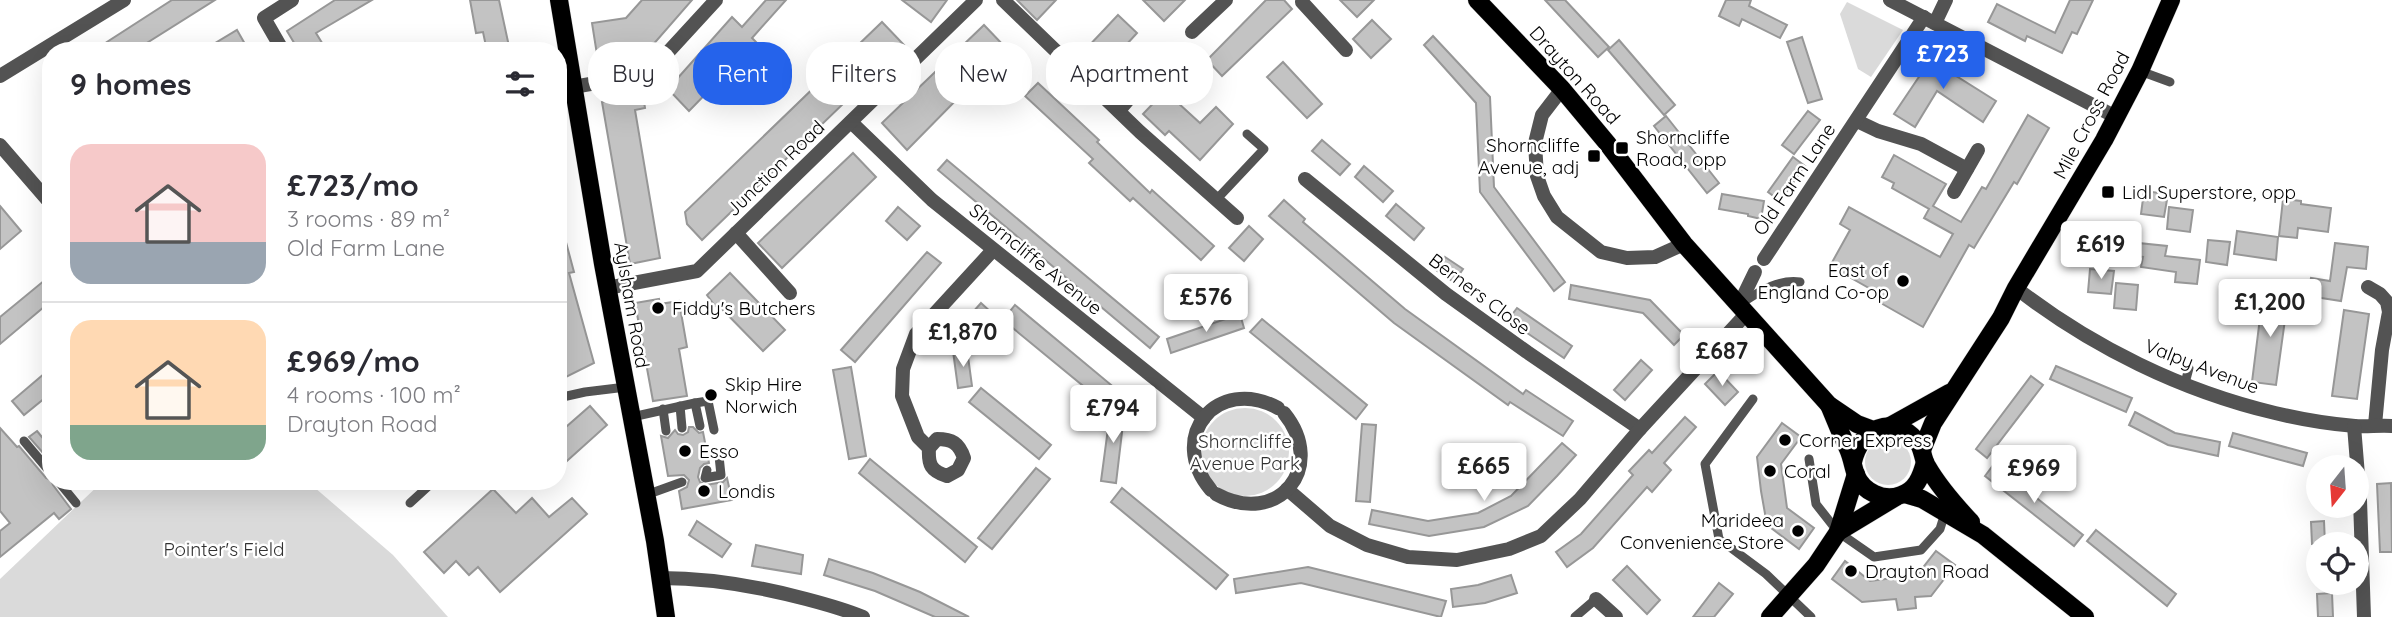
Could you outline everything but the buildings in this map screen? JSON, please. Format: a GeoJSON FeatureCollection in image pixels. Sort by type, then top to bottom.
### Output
{"type":"FeatureCollection","features":[{"type":"Feature","properties":{"kind":"main road","name":"Aylsham Road"},"geometry":{"type":"LineString","coordinates":[[559,0],[563,42]]}},
{"type":"Feature","properties":{"kind":"main road","name":"Drayton Road"},"geometry":{"type":"LineString","coordinates":[[1477,0],[1562,89],[1608,144],[1684,244],[1829,405],[1857,424],[1908,432],[1919,443],[1938,483],[1983,535]]}},
{"type":"Feature","properties":{"kind":"main road","name":"Mile Cross Road"},"geometry":{"type":"LineString","coordinates":[[1923,456],[1933,423],[2001,318],[2116,117],[2140,71],[2171,0]]}},
{"type":"Feature","properties":{"kind":"main road","name":"Aylsham Road"},"geometry":{"type":"LineString","coordinates":[[567,82],[632,417],[666,617]]}},
{"type":"Feature","properties":{"kind":"main road","name":"Mile Cross Road"},"geometry":{"type":"LineString","coordinates":[[1881,428],[1954,390]]}},
{"type":"Feature","properties":{"kind":"main road","name":"Drayton Road"},"geometry":{"type":"LineString","coordinates":[[1829,405],[1864,487],[1878,496],[1922,499],[1983,535],[2085,617]]}},
{"type":"Feature","properties":{"kind":"main road"},"geometry":{"type":"LineString","coordinates":[[1770,617],[1816,565],[1838,532],[1856,449],[1861,440],[1881,428]]}},
{"type":"Feature","properties":{"kind":"main road"},"geometry":{"type":"LineString","coordinates":[[1838,532],[1900,496],[1921,478],[1923,456]]}},
{"type":"Feature","properties":{"kind":"street"},"geometry":{"type":"LineString","coordinates":[[52,42],[124,0]]}},
{"type":"Feature","properties":{"kind":"street"},"geometry":{"type":"LineString","coordinates":[[278,42],[264,18],[292,0]]}},
{"type":"Feature","properties":{"kind":"street"},"geometry":{"type":"LineString","coordinates":[[567,82],[648,74],[716,0]]}},
{"type":"Feature","properties":{"kind":"street","name":"Junction Road"},"geometry":{"type":"LineString","coordinates":[[607,288],[697,271],[976,0]]}},
{"type":"Feature","properties":{"kind":"street"},"geometry":{"type":"LineString","coordinates":[[1003,0],[1120,113],[1237,218]]}},
{"type":"Feature","properties":{"kind":"street"},"geometry":{"type":"LineString","coordinates":[[1192,32],[1226,0]]}},
{"type":"Feature","properties":{"kind":"street"},"geometry":{"type":"LineString","coordinates":[[1890,0],[2116,117]]}},
{"type":"Feature","properties":{"kind":"street","name":"Old Farm Lane"},"geometry":{"type":"LineString","coordinates":[[1765,259],[1857,121],[1946,0]]}},
{"type":"Feature","properties":{"kind":"street"},"geometry":{"type":"LineString","coordinates":[[1302,1],[1346,50]]}},
{"type":"Feature","properties":{"kind":"street"},"geometry":{"type":"LineString","coordinates":[[2,71],[42,48]]}},
{"type":"Feature","properties":{"kind":"street"},"geometry":{"type":"LineString","coordinates":[[1562,89],[1542,115],[1535,143],[1537,176],[1544,196],[1557,217],[1601,252],[1626,258],[1655,257],[1684,244]]}},
{"type":"Feature","properties":{"kind":"street","name":"Old Farm Lane"},"geometry":{"type":"LineString","coordinates":[[1857,121],[1878,131],[1921,144],[1967,169]]}},
{"type":"Feature","properties":{"kind":"street","name":"Shorncliffe Avenue"},"geometry":{"type":"LineString","coordinates":[[851,122],[932,200],[1204,418]]}},
{"type":"Feature","properties":{"kind":"street"},"geometry":{"type":"LineString","coordinates":[[0,145],[42,194]]}},
{"type":"Feature","properties":{"kind":"street"},"geometry":{"type":"LineString","coordinates":[[1954,192],[1978,150]]}},
{"type":"Feature","properties":{"kind":"street","name":"Berners Close"},"geometry":{"type":"LineString","coordinates":[[1306,179],[1446,294],[1640,429]]}},
{"type":"Feature","properties":{"kind":"street"},"geometry":{"type":"LineString","coordinates":[[736,233],[790,293]]}},
{"type":"Feature","properties":{"kind":"street"},"geometry":{"type":"LineString","coordinates":[[929,448],[918,437],[902,396],[903,369],[916,334],[993,250]]}},
{"type":"Feature","properties":{"kind":"street"},"geometry":{"type":"LineString","coordinates":[[1287,489],[1330,526],[1367,545],[1408,557],[1457,559],[1509,549],[1541,536],[1580,499],[1743,309],[1755,272]]}},
{"type":"Feature","properties":{"kind":"street"},"geometry":{"type":"LineString","coordinates":[[2368,286],[2387,302],[2389,312],[2382,350],[2375,425]]}},
{"type":"Feature","properties":{"kind":"street","name":"Valpy Avenue"},"geometry":{"type":"LineString","coordinates":[[2016,288],[2088,338],[2222,398],[2276,414],[2354,426],[2392,426]]}},
{"type":"Feature","properties":{"kind":"street"},"geometry":{"type":"LineString","coordinates":[[1247,397],[1264,400],[1281,410],[1295,426],[1301,442],[1302,459],[1297,475],[1287,489],[1275,499],[1245,505],[1213,492],[1196,468],[1193,455],[1194,442],[1204,418],[1216,406],[1247,397]]}},
{"type":"Feature","properties":{"kind":"street"},"geometry":{"type":"LineString","coordinates":[[2354,426],[2364,617]]}},
{"type":"Feature","properties":{"kind":"street"},"geometry":{"type":"LineString","coordinates":[[661,578],[703,579],[759,586],[846,609],[863,617]]}},
{"type":"Feature","properties":{"kind":"street"},"geometry":{"type":"LineString","coordinates":[[1596,599],[1616,617]]}},
{"type":"Feature","properties":{"kind":"lane"},"geometry":{"type":"LineString","coordinates":[[2140,71],[2170,82]]}},
{"type":"Feature","properties":{"kind":"lane"},"geometry":{"type":"LineString","coordinates":[[1120,113],[1127,105]]}},
{"type":"Feature","properties":{"kind":"lane"},"geometry":{"type":"LineString","coordinates":[[1216,200],[1264,149],[1247,134]]}},
{"type":"Feature","properties":{"kind":"lane"},"geometry":{"type":"LineString","coordinates":[[1743,309],[1762,290],[1787,280],[1800,282]]}},
{"type":"Feature","properties":{"kind":"lane"},"geometry":{"type":"LineString","coordinates":[[2185,383],[2189,368]]}},
{"type":"Feature","properties":{"kind":"lane"},"geometry":{"type":"LineString","coordinates":[[567,396],[626,387]]}},
{"type":"Feature","properties":{"kind":"lane"},"geometry":{"type":"LineString","coordinates":[[1753,399],[1705,464],[1719,539],[1766,574],[1811,617]]}},
{"type":"Feature","properties":{"kind":"lane"},"geometry":{"type":"LineString","coordinates":[[632,417],[708,401],[714,430]]}},
{"type":"Feature","properties":{"kind":"lane"},"geometry":{"type":"LineString","coordinates":[[695,403],[700,426]]}},
{"type":"Feature","properties":{"kind":"lane"},"geometry":{"type":"LineString","coordinates":[[680,406],[682,428]]}},
{"type":"Feature","properties":{"kind":"lane"},"geometry":{"type":"LineString","coordinates":[[663,409],[666,431]]}},
{"type":"Feature","properties":{"kind":"lane"},"geometry":{"type":"LineString","coordinates":[[24,441],[42,462]]}},
{"type":"Feature","properties":{"kind":"lane"},"geometry":{"type":"LineString","coordinates":[[706,474],[722,475],[719,456]]}},
{"type":"Feature","properties":{"kind":"lane"},"geometry":{"type":"LineString","coordinates":[[1809,459],[1816,504],[1838,532],[1874,556],[1921,550],[1941,528],[1945,513]]}},
{"type":"Feature","properties":{"kind":"lane"},"geometry":{"type":"LineString","coordinates":[[646,495],[676,480]]}},
{"type":"Feature","properties":{"kind":"lane"},"geometry":{"type":"LineString","coordinates":[[65,490],[76,503]]}},
{"type":"Feature","properties":{"kind":"lane"},"geometry":{"type":"LineString","coordinates":[[410,503],[424,490]]}},
{"type":"Feature","properties":{"kind":"lane"},"geometry":{"type":"LineString","coordinates":[[1575,617],[1596,599]]}},
{"type":"Feature","properties":{"kind":"green space"},"geometry":{"type":"Polygon","coordinates":[[[1847,2],[1903,30],[1871,77],[1858,69],[1840,14],[1847,2]]]}},
{"type":"Feature","properties":{"kind":"green space","name":"Shorncliffe Avenue Park"},"geometry":{"type":"Polygon","coordinates":[[[1245,408],[1262,411],[1276,421],[1286,435],[1289,452],[1286,469],[1276,483],[1262,493],[1245,496],[1228,493],[1214,483],[1204,469],[1201,452],[1204,435],[1214,421],[1228,411],[1245,408]]]}},
{"type":"Feature","properties":{"kind":"green space"},"geometry":{"type":"Polygon","coordinates":[[[1888,439],[1905,445],[1911,462],[1905,479],[1888,485],[1871,479],[1865,462],[1871,445],[1888,439]]]}},
{"type":"Feature","properties":{"kind":"green space","name":"Pointer's Field"},"geometry":{"type":"Polygon","coordinates":[[[94,490],[317,490],[393,555],[448,617],[0,617],[0,579],[94,490]]]}},
{"type":"Feature","properties":{"kind":"place","name":"Shorncliffe Road, opp"},"geometry":{"type":"Point","coordinates":[1622,148]}},
{"type":"Feature","properties":{"kind":"place","name":"Shorncliffe Avenue, adj"},"geometry":{"type":"Point","coordinates":[1594,156]}},
{"type":"Feature","properties":{"kind":"place","name":"Lidl Superstore, opp"},"geometry":{"type":"Point","coordinates":[2108,192]}},
{"type":"Feature","properties":{"kind":"place","name":"East of England Co-op"},"geometry":{"type":"Point","coordinates":[1903,281]}},
{"type":"Feature","properties":{"kind":"place","name":"Fiddy's Butchers"},"geometry":{"type":"Point","coordinates":[658,308]}},
{"type":"Feature","properties":{"kind":"place","name":"Skip Hire Norwich"},"geometry":{"type":"Point","coordinates":[711,395]}},
{"type":"Feature","properties":{"kind":"place","name":"Corner Express"},"geometry":{"type":"Point","coordinates":[1785,440]}},
{"type":"Feature","properties":{"kind":"place","name":"Esso"},"geometry":{"type":"Point","coordinates":[685,451]}},
{"type":"Feature","properties":{"kind":"place","name":"Coral"},"geometry":{"type":"Point","coordinates":[1770,471]}},
{"type":"Feature","properties":{"kind":"place","name":"Londis"},"geometry":{"type":"Point","coordinates":[704,491]}},
{"type":"Feature","properties":{"kind":"place","name":"Marideea Convenience Store"},"geometry":{"type":"Point","coordinates":[1798,531]}},
{"type":"Feature","properties":{"kind":"place","name":"Drayton Road"},"geometry":{"type":"Point","coordinates":[1851,571]}}]}
